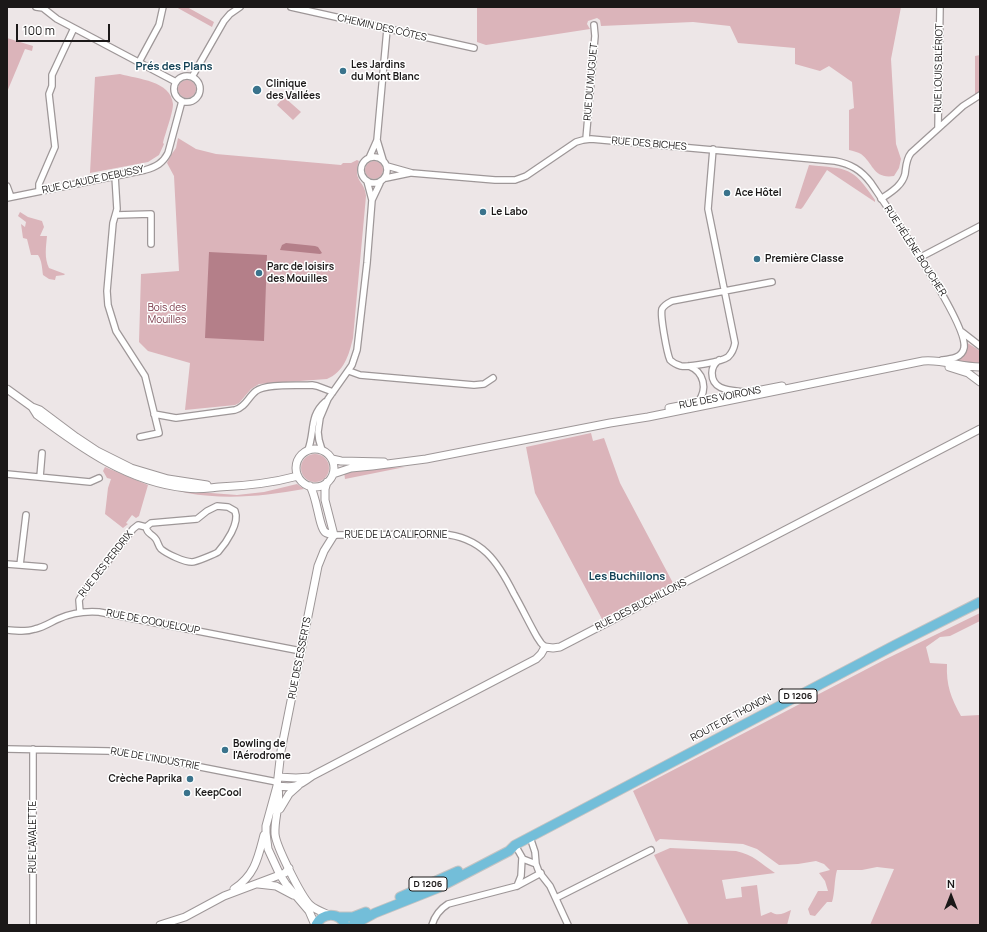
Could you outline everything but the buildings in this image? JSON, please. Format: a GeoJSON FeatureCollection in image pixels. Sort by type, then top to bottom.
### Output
{"type":"FeatureCollection","features":[{"type":"Feature","properties":{"kind":"main road","name":"ROUTE DE THONON"},"geometry":{"type":"LineString","coordinates":[[353,925],[375,913],[438,888],[509,851],[515,845],[530,837],[980,602]]}},
{"type":"Feature","properties":{"kind":"main road","name":"ROUTE DE THONON"},"geometry":{"type":"LineString","coordinates":[[329,915],[348,917],[361,914],[450,875],[507,846],[515,845]]}},
{"type":"Feature","properties":{"kind":"main road"},"geometry":{"type":"LineString","coordinates":[[315,925],[320,919],[329,915]]}},
{"type":"Feature","properties":{"kind":"main road"},"geometry":{"type":"LineString","coordinates":[[339,917],[345,925]]}},
{"type":"Feature","properties":{"kind":"street"},"geometry":{"type":"LineString","coordinates":[[36,7],[43,7],[57,19],[176,82]]}},
{"type":"Feature","properties":{"kind":"street"},"geometry":{"type":"LineString","coordinates":[[139,62],[159,25],[163,7]]}},
{"type":"Feature","properties":{"kind":"street"},"geometry":{"type":"LineString","coordinates":[[192,77],[224,21],[230,14],[240,7]]}},
{"type":"Feature","properties":{"kind":"street","name":"CHEMIN DES CÔTES"},"geometry":{"type":"LineString","coordinates":[[291,7],[474,48]]}},
{"type":"Feature","properties":{"kind":"street","name":"RUE LOUIS BLÉRIOT"},"geometry":{"type":"LineString","coordinates":[[938,128],[940,7]]}},
{"type":"Feature","properties":{"kind":"street","name":"RUE DU MUGUET"},"geometry":{"type":"LineString","coordinates":[[586,139],[595,36],[594,25]]}},
{"type":"Feature","properties":{"kind":"street"},"geometry":{"type":"LineString","coordinates":[[40,192],[39,184],[55,147],[49,94],[52,86],[52,75],[74,28]]}},
{"type":"Feature","properties":{"kind":"street"},"geometry":{"type":"LineString","coordinates":[[370,158],[377,140],[387,29]]}},
{"type":"Feature","properties":{"kind":"street"},"geometry":{"type":"LineString","coordinates":[[182,77],[192,77],[200,84],[200,94],[194,101],[182,101],[175,93],[174,87],[176,82],[182,77]]}},
{"type":"Feature","properties":{"kind":"street","name":"RUE HÉLÈNE BOUCHER"},"geometry":{"type":"LineString","coordinates":[[936,361],[955,358],[962,353],[965,344],[960,329],[946,299],[882,199],[901,183],[909,155],[963,106],[980,95]]}},
{"type":"Feature","properties":{"kind":"street","name":"RUE CLAUDE DEBUSSY"},"geometry":{"type":"LineString","coordinates":[[9,198],[153,168],[161,162],[169,150],[182,101]]}},
{"type":"Feature","properties":{"kind":"street","name":"RUE DES BICHES"},"geometry":{"type":"LineString","coordinates":[[385,163],[412,173],[495,180],[518,180],[570,146],[586,139],[713,149],[747,154],[835,161],[856,168],[866,176],[882,199]]}},
{"type":"Feature","properties":{"kind":"street"},"geometry":{"type":"LineString","coordinates":[[308,450],[312,440],[313,424],[316,412],[349,371],[355,357],[360,335],[372,200],[380,183],[386,178],[388,172],[377,140]]}},
{"type":"Feature","properties":{"kind":"street"},"geometry":{"type":"LineString","coordinates":[[713,149],[708,209],[724,291],[734,345],[733,351],[730,355],[720,360],[689,366],[677,365],[669,358],[661,317],[662,310],[666,305],[672,301],[724,291],[772,282]]}},
{"type":"Feature","properties":{"kind":"street"},"geometry":{"type":"LineString","coordinates":[[372,200],[367,182],[362,176],[361,169],[365,161],[370,158],[376,157],[385,163]]}},
{"type":"Feature","properties":{"kind":"street","name":"RUE DES BICHES"},"geometry":{"type":"LineString","coordinates":[[386,178],[412,173]]}},
{"type":"Feature","properties":{"kind":"street"},"geometry":{"type":"LineString","coordinates":[[115,176],[117,209],[114,223],[108,291],[109,311],[115,328],[143,372],[146,380],[158,433],[140,437]]}},
{"type":"Feature","properties":{"kind":"street"},"geometry":{"type":"LineString","coordinates":[[367,182],[372,184],[380,183]]}},
{"type":"Feature","properties":{"kind":"street"},"geometry":{"type":"LineString","coordinates":[[7,186],[9,198]]}},
{"type":"Feature","properties":{"kind":"street"},"geometry":{"type":"LineString","coordinates":[[116,215],[151,214],[151,244]]}},
{"type":"Feature","properties":{"kind":"street"},"geometry":{"type":"LineString","coordinates":[[919,258],[980,226]]}},
{"type":"Feature","properties":{"kind":"street","name":"RUE HÉLÈNE BOUCHER"},"geometry":{"type":"LineString","coordinates":[[960,329],[980,347]]}},
{"type":"Feature","properties":{"kind":"street"},"geometry":{"type":"LineString","coordinates":[[720,360],[714,366],[712,373],[714,381],[717,385],[727,390],[748,392]]}},
{"type":"Feature","properties":{"kind":"street","name":"RUE DES VOIRONS"},"geometry":{"type":"LineString","coordinates":[[610,423],[647,413],[748,392],[831,379],[922,361],[936,361],[980,367]]}},
{"type":"Feature","properties":{"kind":"street","name":"RUE DES VOIRONS"},"geometry":{"type":"LineString","coordinates":[[907,364],[929,365],[956,369],[968,373],[980,382]]}},
{"type":"Feature","properties":{"kind":"street"},"geometry":{"type":"LineString","coordinates":[[689,366],[697,370],[704,381],[704,392],[698,402]]}},
{"type":"Feature","properties":{"kind":"street"},"geometry":{"type":"LineString","coordinates":[[349,371],[360,375],[474,385],[484,384],[493,378]]}},
{"type":"Feature","properties":{"kind":"street","name":"RUE DES VOIRONS"},"geometry":{"type":"LineString","coordinates":[[333,474],[351,468],[426,459],[610,423],[656,416],[796,388],[831,379]]}},
{"type":"Feature","properties":{"kind":"street"},"geometry":{"type":"LineString","coordinates":[[154,414],[171,418],[239,409],[255,392],[269,387],[312,385],[333,392]]}},
{"type":"Feature","properties":{"kind":"street"},"geometry":{"type":"LineString","coordinates":[[7,389],[32,407],[37,415],[78,445],[106,462],[148,480],[176,487],[194,489],[256,485],[298,476]]}},
{"type":"Feature","properties":{"kind":"street"},"geometry":{"type":"LineString","coordinates":[[322,450],[319,440],[318,427],[328,399]]}},
{"type":"Feature","properties":{"kind":"street","name":"RUE DES BUCHILLONS"},"geometry":{"type":"LineString","coordinates":[[545,646],[553,648],[560,647],[978,430]]}},
{"type":"Feature","properties":{"kind":"street"},"geometry":{"type":"LineString","coordinates":[[327,482],[319,486],[304,484],[298,476],[296,467],[298,459],[303,453],[308,450],[322,450],[332,459],[334,465],[333,474],[327,482],[325,489],[325,500],[334,535]]}},
{"type":"Feature","properties":{"kind":"street"},"geometry":{"type":"LineString","coordinates":[[40,477],[42,453]]}},
{"type":"Feature","properties":{"kind":"street","name":"RUE DES VOIRONS"},"geometry":{"type":"LineString","coordinates":[[332,459],[341,461],[398,462]]}},
{"type":"Feature","properties":{"kind":"street"},"geometry":{"type":"LineString","coordinates":[[7,474],[90,482],[99,478]]}},
{"type":"Feature","properties":{"kind":"street"},"geometry":{"type":"LineString","coordinates":[[310,486],[315,497],[322,528],[327,533],[334,535]]}},
{"type":"Feature","properties":{"kind":"street","name":"RUE DES PERDRIX"},"geometry":{"type":"LineString","coordinates":[[80,612],[80,598],[133,529],[138,525],[146,526],[150,523],[196,519],[217,506],[228,507],[236,513],[234,529],[217,553],[193,562],[169,554],[162,549],[154,537],[148,533],[146,526]]}},
{"type":"Feature","properties":{"kind":"street"},"geometry":{"type":"LineString","coordinates":[[20,565],[26,515]]}},
{"type":"Feature","properties":{"kind":"street","name":"RUE DE LA CALIFORNIE"},"geometry":{"type":"LineString","coordinates":[[334,535],[442,534],[458,536],[472,542],[486,551],[499,566],[537,637],[545,646]]}},
{"type":"Feature","properties":{"kind":"street","name":"RUE DES ESSERTS"},"geometry":{"type":"LineString","coordinates":[[329,915],[317,910],[309,903],[282,855],[276,836],[281,751],[320,559],[334,535]]}},
{"type":"Feature","properties":{"kind":"street"},"geometry":{"type":"LineString","coordinates":[[7,564],[44,567]]}},
{"type":"Feature","properties":{"kind":"street","name":"RUE DE COQUELOUP"},"geometry":{"type":"LineString","coordinates":[[7,630],[20,631],[37,629],[63,617],[80,612],[91,611],[301,651]]}},
{"type":"Feature","properties":{"kind":"street"},"geometry":{"type":"LineString","coordinates":[[277,814],[286,798],[298,786],[312,776],[529,663],[540,656],[545,646]]}},
{"type":"Feature","properties":{"kind":"street","name":"RUE DE L'INDUSTRIE"},"geometry":{"type":"LineString","coordinates":[[7,749],[108,750],[278,782]]}},
{"type":"Feature","properties":{"kind":"street","name":"RUE LAVALETTE"},"geometry":{"type":"LineString","coordinates":[[33,749],[33,925]]}},
{"type":"Feature","properties":{"kind":"street"},"geometry":{"type":"LineString","coordinates":[[278,782],[312,776]]}},
{"type":"Feature","properties":{"kind":"street"},"geometry":{"type":"LineString","coordinates":[[278,782],[290,787],[298,786]]}},
{"type":"Feature","properties":{"kind":"street","name":"RUE DES ESSERTS"},"geometry":{"type":"LineString","coordinates":[[278,782],[266,826],[266,841],[270,855],[280,875],[309,911],[315,925]]}},
{"type":"Feature","properties":{"kind":"street"},"geometry":{"type":"LineString","coordinates":[[160,925],[190,914],[224,896],[239,886],[253,870],[266,826]]}},
{"type":"Feature","properties":{"kind":"street"},"geometry":{"type":"LineString","coordinates":[[530,837],[535,852],[536,864],[540,873],[549,884],[568,925]]}},
{"type":"Feature","properties":{"kind":"street"},"geometry":{"type":"LineString","coordinates":[[515,845],[524,860],[536,864]]}},
{"type":"Feature","properties":{"kind":"street"},"geometry":{"type":"LineString","coordinates":[[556,898],[651,850]]}},
{"type":"Feature","properties":{"kind":"street"},"geometry":{"type":"LineString","coordinates":[[257,860],[270,855],[282,855]]}},
{"type":"Feature","properties":{"kind":"street"},"geometry":{"type":"LineString","coordinates":[[517,886],[521,876],[522,858]]}},
{"type":"Feature","properties":{"kind":"street"},"geometry":{"type":"LineString","coordinates":[[224,896],[280,875],[286,872],[289,868]]}},
{"type":"Feature","properties":{"kind":"street"},"geometry":{"type":"LineString","coordinates":[[432,925],[438,912],[448,904],[517,886],[540,873]]}},
{"type":"Feature","properties":{"kind":"street"},"geometry":{"type":"LineString","coordinates":[[252,885],[265,884],[276,886],[298,898]]}},
{"type":"Feature","properties":{"kind":"green space"},"geometry":{"type":"Polygon","coordinates":[[[176,7],[187,7],[214,22],[212,27],[176,7]]]}},
{"type":"Feature","properties":{"kind":"green space"},"geometry":{"type":"Polygon","coordinates":[[[477,7],[901,7],[891,59],[896,144],[901,159],[899,168],[894,176],[882,175],[874,170],[861,154],[849,150],[849,110],[854,108],[852,82],[829,66],[820,71],[795,64],[795,48],[738,43],[730,26],[693,22],[601,26],[600,20],[597,18],[588,21],[587,24],[590,29],[486,45],[477,42],[477,7]]]}},
{"type":"Feature","properties":{"kind":"green space"},"geometry":{"type":"Polygon","coordinates":[[[7,38],[33,46],[32,51],[25,49],[7,92],[7,38]]]}},
{"type":"Feature","properties":{"kind":"green space"},"geometry":{"type":"Polygon","coordinates":[[[980,55],[980,93],[975,95],[975,56],[980,55]]]}},
{"type":"Feature","properties":{"kind":"green space"},"geometry":{"type":"Polygon","coordinates":[[[120,74],[152,82],[166,90],[171,96],[173,108],[163,143],[164,144],[159,155],[148,162],[90,173],[95,77],[120,74]]]}},
{"type":"Feature","properties":{"kind":"green space"},"geometry":{"type":"Polygon","coordinates":[[[187,80],[191,81],[195,85],[195,93],[191,97],[187,98],[183,97],[179,93],[178,89],[179,85],[183,81],[187,80]]]}},
{"type":"Feature","properties":{"kind":"green space"},"geometry":{"type":"Polygon","coordinates":[[[284,97],[301,112],[293,120],[277,105],[284,97]]]}},
{"type":"Feature","properties":{"kind":"green space","name":"Parc de loisirs des Mouilles"},"geometry":{"type":"Polygon","coordinates":[[[178,138],[196,149],[216,154],[341,165],[343,163],[351,163],[357,160],[359,161],[357,173],[364,187],[366,196],[353,338],[350,351],[345,362],[333,376],[327,379],[259,384],[251,389],[239,403],[235,405],[185,410],[190,363],[148,351],[139,342],[141,274],[179,271],[174,176],[167,163],[176,148],[178,138]]]}},
{"type":"Feature","properties":{"kind":"green space"},"geometry":{"type":"Polygon","coordinates":[[[374,161],[380,164],[383,170],[380,176],[374,179],[368,176],[365,170],[368,164],[374,161]]]}},
{"type":"Feature","properties":{"kind":"green space"},"geometry":{"type":"Polygon","coordinates":[[[809,165],[833,167],[848,171],[854,175],[867,189],[875,202],[827,170],[803,207],[801,209],[795,208],[809,165]]]}},
{"type":"Feature","properties":{"kind":"green space"},"geometry":{"type":"Polygon","coordinates":[[[20,212],[28,217],[42,221],[44,227],[40,236],[47,236],[47,264],[49,268],[65,274],[64,275],[56,276],[55,280],[49,279],[43,275],[42,265],[38,255],[31,255],[27,239],[23,238],[21,224],[25,227],[26,222],[18,216],[20,212]]]}},
{"type":"Feature","properties":{"kind":"green space"},"geometry":{"type":"Polygon","coordinates":[[[966,342],[980,351],[980,364],[956,362],[955,360],[966,350],[966,342]]]}},
{"type":"Feature","properties":{"kind":"green space"},"geometry":{"type":"Polygon","coordinates":[[[591,433],[593,441],[604,438],[620,483],[673,583],[602,619],[535,493],[526,447],[591,433]]]}},
{"type":"Feature","properties":{"kind":"green space"},"geometry":{"type":"Polygon","coordinates":[[[315,454],[321,455],[325,458],[328,462],[328,474],[325,478],[321,481],[315,482],[309,481],[305,478],[302,474],[301,468],[302,462],[305,458],[309,455],[315,454]]]}},
{"type":"Feature","properties":{"kind":"green space"},"geometry":{"type":"Polygon","coordinates":[[[105,467],[148,485],[139,516],[136,518],[132,515],[126,523],[128,524],[123,528],[105,514],[108,488],[111,479],[107,478],[103,471],[105,467]]]}},
{"type":"Feature","properties":{"kind":"green space"},"geometry":{"type":"Polygon","coordinates":[[[405,467],[345,479],[344,472],[352,470],[405,467]]]}},
{"type":"Feature","properties":{"kind":"green space"},"geometry":{"type":"Polygon","coordinates":[[[148,483],[198,492],[237,495],[264,492],[297,484],[304,489],[275,494],[231,497],[187,493],[148,483]]]}},
{"type":"Feature","properties":{"kind":"green space"},"geometry":{"type":"Polygon","coordinates":[[[980,613],[980,621],[950,636],[940,637],[926,647],[930,663],[947,664],[947,678],[950,691],[961,716],[980,715],[980,925],[870,925],[894,869],[877,867],[862,870],[837,870],[832,902],[827,902],[815,916],[810,915],[808,909],[818,891],[828,891],[825,881],[819,873],[830,870],[824,864],[816,861],[779,865],[757,849],[743,844],[660,839],[656,842],[633,791],[886,659],[980,613]]]}},
{"type":"Feature","properties":{"kind":"green space"},"geometry":{"type":"Polygon","coordinates":[[[670,848],[736,851],[757,860],[775,873],[722,880],[726,899],[742,897],[741,887],[757,885],[761,916],[771,912],[781,914],[791,910],[787,925],[689,925],[654,855],[670,848]]]}},
{"type":"Feature","properties":{"kind":"shaded area"},"geometry":{"type":"Polygon","coordinates":[[[286,243],[315,246],[318,247],[322,253],[280,250],[282,245],[286,243]]]}},
{"type":"Feature","properties":{"kind":"shaded area"},"geometry":{"type":"Polygon","coordinates":[[[209,252],[267,255],[264,341],[205,338],[209,252]]]}},
{"type":"Feature","properties":{"kind":"place","name":"Les Jardins du Mont Blanc"},"geometry":{"type":"Point","coordinates":[343,71]}},
{"type":"Feature","properties":{"kind":"place","name":"Clinique des Vallées"},"geometry":{"type":"Point","coordinates":[257,90]}},
{"type":"Feature","properties":{"kind":"place","name":"Ace Hôtel"},"geometry":{"type":"Point","coordinates":[727,193]}},
{"type":"Feature","properties":{"kind":"place","name":"Le Labo"},"geometry":{"type":"Point","coordinates":[483,212]}},
{"type":"Feature","properties":{"kind":"place","name":"Première Classe"},"geometry":{"type":"Point","coordinates":[757,259]}},
{"type":"Feature","properties":{"kind":"place","name":"Parc de loisirs des Mouilles"},"geometry":{"type":"Point","coordinates":[259,273]}},
{"type":"Feature","properties":{"kind":"place","name":"Bowling de l'Aérodrome"},"geometry":{"type":"Point","coordinates":[225,750]}},
{"type":"Feature","properties":{"kind":"place","name":"Crèche Paprika"},"geometry":{"type":"Point","coordinates":[190,779]}},
{"type":"Feature","properties":{"kind":"place","name":"KeepCool"},"geometry":{"type":"Point","coordinates":[187,793]}},
{"type":"Feature","properties":{"kind":"district","name":"Prés des Plans"},"geometry":{"type":"Point","coordinates":[174,67]}},
{"type":"Feature","properties":{"kind":"district","name":"Les Buchillons"},"geometry":{"type":"Point","coordinates":[627,577]}},
{"type":"Feature","properties":{"kind":"park label","name":"Bois des Mouilles"},"geometry":{"type":"Point","coordinates":[167,314]}}]}
